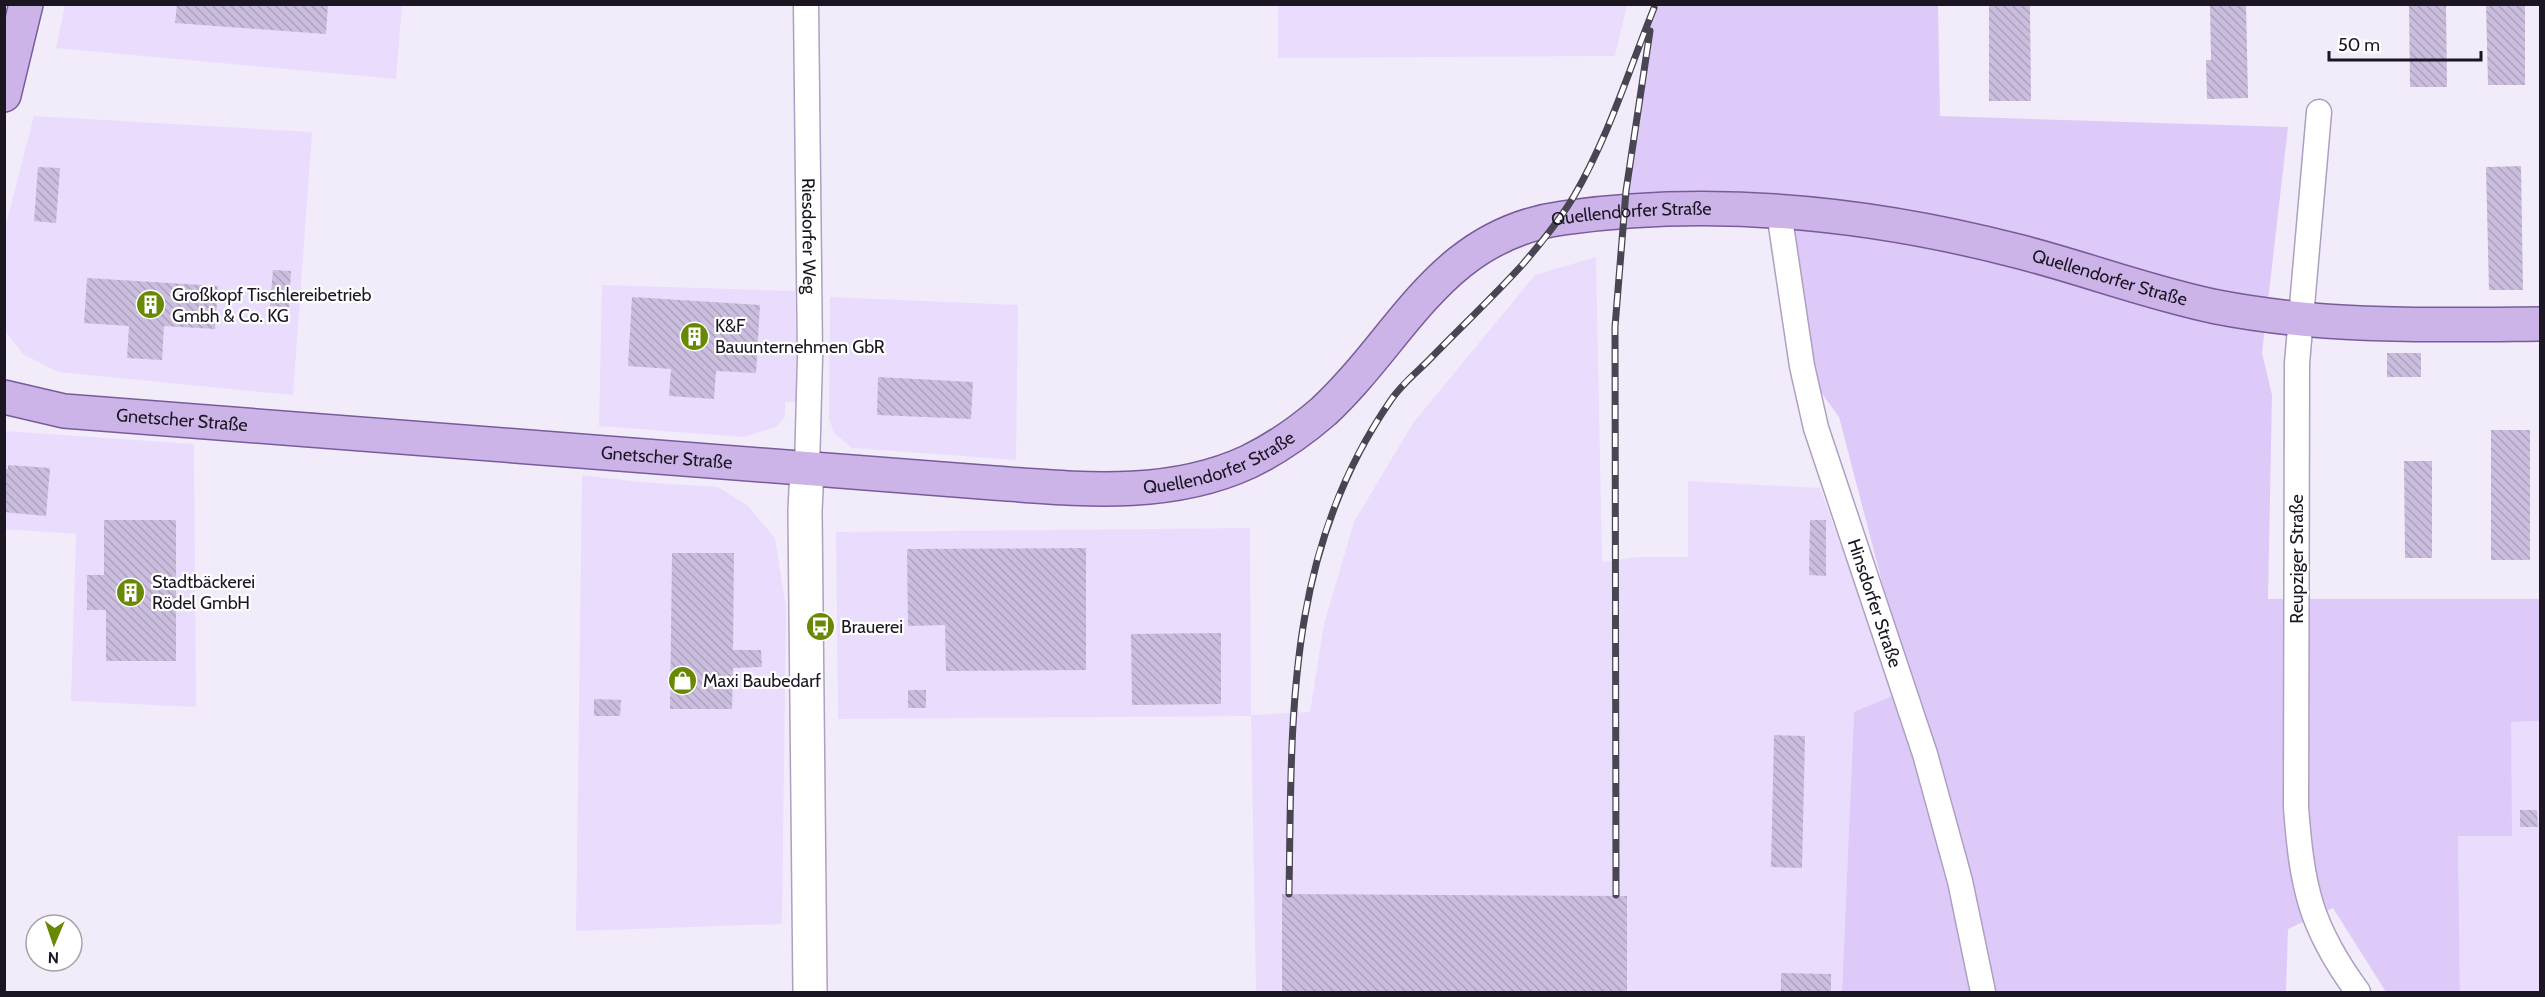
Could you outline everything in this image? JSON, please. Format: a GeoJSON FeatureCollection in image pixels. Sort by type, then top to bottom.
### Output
{"type":"FeatureCollection","features":[{"type":"Feature","properties":{"kind":"main road"},"geometry":{"type":"LineString","coordinates":[[4,95],[26,4]]}},
{"type":"Feature","properties":{"kind":"main road","name":"Quellendorfer Straße"},"geometry":{"type":"LineString","coordinates":[[807,468],[1092,489],[1144,489],[1197,480],[1248,462],[1300,430],[1345,388],[1408,311],[1443,275],[1498,238],[1559,218],[1624,212],[1695,209],[1779,212],[1871,221],[1952,235],[2066,264],[2178,298],[2300,320],[2364,325],[2541,324]]}},
{"type":"Feature","properties":{"kind":"main road","name":"Gnetscher Straße"},"geometry":{"type":"LineString","coordinates":[[4,397],[64,411],[807,468]]}},
{"type":"Feature","properties":{"kind":"main road"},"geometry":{"type":"LineString","coordinates":[[807,468],[805,511],[810,993]]}},
{"type":"Feature","properties":{"kind":"street","name":"Riesdorfer Weg"},"geometry":{"type":"LineString","coordinates":[[806,4],[810,357],[807,468]]}},
{"type":"Feature","properties":{"kind":"street","name":"Reupziger Straße"},"geometry":{"type":"LineString","coordinates":[[2319,112],[2297,374],[2296,807],[2301,867],[2323,940],[2358,993]]}},
{"type":"Feature","properties":{"kind":"street","name":"Hinsdorfer Straße"},"geometry":{"type":"LineString","coordinates":[[1779,212],[1802,366],[1816,428],[1925,753],[1960,882],[1983,993]]}},
{"type":"Feature","properties":{"kind":"shaded area"},"geometry":{"type":"Polygon","coordinates":[[[1278,4],[1627,5],[1615,56],[1278,58],[1278,4]]]}},
{"type":"Feature","properties":{"kind":"shaded area"},"geometry":{"type":"Polygon","coordinates":[[[65,5],[402,5],[396,79],[56,48],[65,5]]]}},
{"type":"Feature","properties":{"kind":"shaded area"},"geometry":{"type":"Polygon","coordinates":[[[1654,5],[1938,5],[1940,116],[2288,127],[2262,353],[2272,395],[2268,599],[2540,599],[2540,721],[2511,722],[2512,836],[2458,836],[2460,992],[2386,992],[2333,908],[2288,929],[2286,992],[1842,992],[1854,712],[1895,695],[1888,605],[1839,417],[1818,388],[1793,231],[1637,200],[1626,191],[1654,5]]]}},
{"type":"Feature","properties":{"kind":"shaded area"},"geometry":{"type":"Polygon","coordinates":[[[34,116],[312,132],[293,395],[58,372],[23,354],[5,331],[5,228],[34,116]]]}},
{"type":"Feature","properties":{"kind":"shaded area"},"geometry":{"type":"Polygon","coordinates":[[[1596,257],[1602,562],[1637,557],[1688,557],[1688,481],[1820,488],[1895,696],[1854,712],[1842,992],[1256,992],[1251,716],[838,719],[836,532],[1250,528],[1251,715],[1310,712],[1324,624],[1354,522],[1413,423],[1535,275],[1596,257]]]}},
{"type":"Feature","properties":{"kind":"shaded area"},"geometry":{"type":"Polygon","coordinates":[[[602,285],[795,291],[797,402],[785,402],[785,417],[776,427],[743,437],[599,426],[602,285]]]}},
{"type":"Feature","properties":{"kind":"shaded area"},"geometry":{"type":"Polygon","coordinates":[[[830,297],[1018,305],[1016,460],[852,448],[834,433],[829,419],[830,297]]]}},
{"type":"Feature","properties":{"kind":"shaded area"},"geometry":{"type":"Polygon","coordinates":[[[2539,358],[2540,358],[2540,533],[2539,358]]]}},
{"type":"Feature","properties":{"kind":"shaded area"},"geometry":{"type":"Polygon","coordinates":[[[4,431],[194,444],[196,707],[71,701],[76,534],[5,529],[4,431]]]}},
{"type":"Feature","properties":{"kind":"shaded area","name":"Maxi Baubedarf"},"geometry":{"type":"Polygon","coordinates":[[[582,475],[639,482],[718,487],[747,505],[775,538],[786,608],[782,924],[576,931],[582,475]]]}},
{"type":"Feature","properties":{"kind":"shaded area"},"geometry":{"type":"Polygon","coordinates":[[[2540,721],[2540,992],[2460,992],[2458,835],[2511,836],[2511,722],[2540,721]]]}},
{"type":"Feature","properties":{"kind":"building"},"geometry":{"type":"Polygon","coordinates":[[[177,4],[328,4],[326,34],[175,23],[177,4]]]}},
{"type":"Feature","properties":{"kind":"building"},"geometry":{"type":"Polygon","coordinates":[[[1989,4],[2030,4],[2031,101],[1989,101],[1989,4]]]}},
{"type":"Feature","properties":{"kind":"building"},"geometry":{"type":"Polygon","coordinates":[[[2210,4],[2246,4],[2248,98],[2207,99],[2206,60],[2211,60],[2210,4]]]}},
{"type":"Feature","properties":{"kind":"building"},"geometry":{"type":"Polygon","coordinates":[[[2409,4],[2446,4],[2447,87],[2410,87],[2409,4]]]}},
{"type":"Feature","properties":{"kind":"building"},"geometry":{"type":"Polygon","coordinates":[[[2486,4],[2525,4],[2525,85],[2488,85],[2486,4]]]}},
{"type":"Feature","properties":{"kind":"building"},"geometry":{"type":"Polygon","coordinates":[[[2521,166],[2523,290],[2489,290],[2486,167],[2521,166]]]}},
{"type":"Feature","properties":{"kind":"building"},"geometry":{"type":"Polygon","coordinates":[[[38,167],[60,168],[56,223],[34,221],[38,167]]]}},
{"type":"Feature","properties":{"kind":"building"},"geometry":{"type":"Polygon","coordinates":[[[273,270],[291,271],[289,307],[270,306],[273,270]]]}},
{"type":"Feature","properties":{"kind":"building","name":"Großkopf Tischlereibetrieb Gmbh & Co. KG"},"geometry":{"type":"Polygon","coordinates":[[[87,278],[218,286],[215,329],[164,326],[162,360],[127,358],[129,326],[84,323],[87,278]]]}},
{"type":"Feature","properties":{"kind":"building","name":"K&F Bauunternehmen GbR"},"geometry":{"type":"Polygon","coordinates":[[[632,297],[760,305],[756,373],[716,371],[714,399],[669,396],[671,369],[628,366],[632,297]]]}},
{"type":"Feature","properties":{"kind":"building"},"geometry":{"type":"Polygon","coordinates":[[[2387,353],[2421,353],[2421,377],[2387,377],[2387,353]]]}},
{"type":"Feature","properties":{"kind":"building"},"geometry":{"type":"Polygon","coordinates":[[[878,377],[973,382],[971,419],[877,415],[878,377]]]}},
{"type":"Feature","properties":{"kind":"building"},"geometry":{"type":"Polygon","coordinates":[[[2491,430],[2530,430],[2530,560],[2491,560],[2491,430]]]}},
{"type":"Feature","properties":{"kind":"building"},"geometry":{"type":"Polygon","coordinates":[[[2404,461],[2432,461],[2432,558],[2405,558],[2404,461]]]}},
{"type":"Feature","properties":{"kind":"building"},"geometry":{"type":"Polygon","coordinates":[[[8,465],[50,468],[46,516],[4,512],[4,469],[8,469],[8,465]]]}},
{"type":"Feature","properties":{"kind":"building","name":"Stadtbäckerei Rödel GmbH"},"geometry":{"type":"Polygon","coordinates":[[[104,520],[176,520],[176,661],[106,661],[106,610],[87,610],[87,575],[104,575],[104,520]]]}},
{"type":"Feature","properties":{"kind":"building"},"geometry":{"type":"Polygon","coordinates":[[[1810,520],[1826,520],[1826,576],[1809,575],[1810,520]]]}},
{"type":"Feature","properties":{"kind":"building"},"geometry":{"type":"Polygon","coordinates":[[[1086,548],[1086,670],[946,671],[945,625],[908,626],[907,549],[1086,548]]]}},
{"type":"Feature","properties":{"kind":"building"},"geometry":{"type":"Polygon","coordinates":[[[672,553],[734,553],[733,650],[761,650],[762,667],[733,668],[732,709],[670,709],[672,553]]]}},
{"type":"Feature","properties":{"kind":"building"},"geometry":{"type":"Polygon","coordinates":[[[1221,633],[1221,704],[1132,705],[1131,634],[1221,633]]]}},
{"type":"Feature","properties":{"kind":"building"},"geometry":{"type":"Polygon","coordinates":[[[908,690],[926,690],[926,708],[908,708],[908,690]]]}},
{"type":"Feature","properties":{"kind":"building"},"geometry":{"type":"Polygon","coordinates":[[[594,699],[621,700],[620,716],[594,716],[594,699]]]}},
{"type":"Feature","properties":{"kind":"building"},"geometry":{"type":"Polygon","coordinates":[[[1774,735],[1805,736],[1802,868],[1771,867],[1774,735]]]}},
{"type":"Feature","properties":{"kind":"building"},"geometry":{"type":"Polygon","coordinates":[[[2520,810],[2537,810],[2538,827],[2520,827],[2520,810]]]}},
{"type":"Feature","properties":{"kind":"building"},"geometry":{"type":"Polygon","coordinates":[[[1282,894],[1627,896],[1627,993],[1282,993],[1282,894]]]}},
{"type":"Feature","properties":{"kind":"building"},"geometry":{"type":"Polygon","coordinates":[[[1781,973],[1831,974],[1831,993],[1781,993],[1781,973]]]}},
{"type":"Feature","properties":{"kind":"railway"},"geometry":{"type":"LineString","coordinates":[[1289,894],[1291,764],[1301,638],[1313,577],[1331,517],[1356,458],[1391,400],[1404,384],[1523,264],[1569,205],[1608,127],[1654,8]]}},
{"type":"Feature","properties":{"kind":"railway"},"geometry":{"type":"LineString","coordinates":[[1616,895],[1615,327],[1626,191],[1650,31]]}},
{"type":"Feature","properties":{"kind":"place","name":"Großkopf Tischlereibetrieb Gmbh & Co. KG"},"geometry":{"type":"Point","coordinates":[151,305]}},
{"type":"Feature","properties":{"kind":"place","name":"K&F Bauunternehmen GbR"},"geometry":{"type":"Point","coordinates":[694,336]}},
{"type":"Feature","properties":{"kind":"place","name":"Stadtbäckerei Rödel GmbH"},"geometry":{"type":"Point","coordinates":[131,592]}},
{"type":"Feature","properties":{"kind":"place","name":"Brauerei"},"geometry":{"type":"Point","coordinates":[820,627]}},
{"type":"Feature","properties":{"kind":"place","name":"Maxi Baubedarf"},"geometry":{"type":"Point","coordinates":[682,681]}}]}
